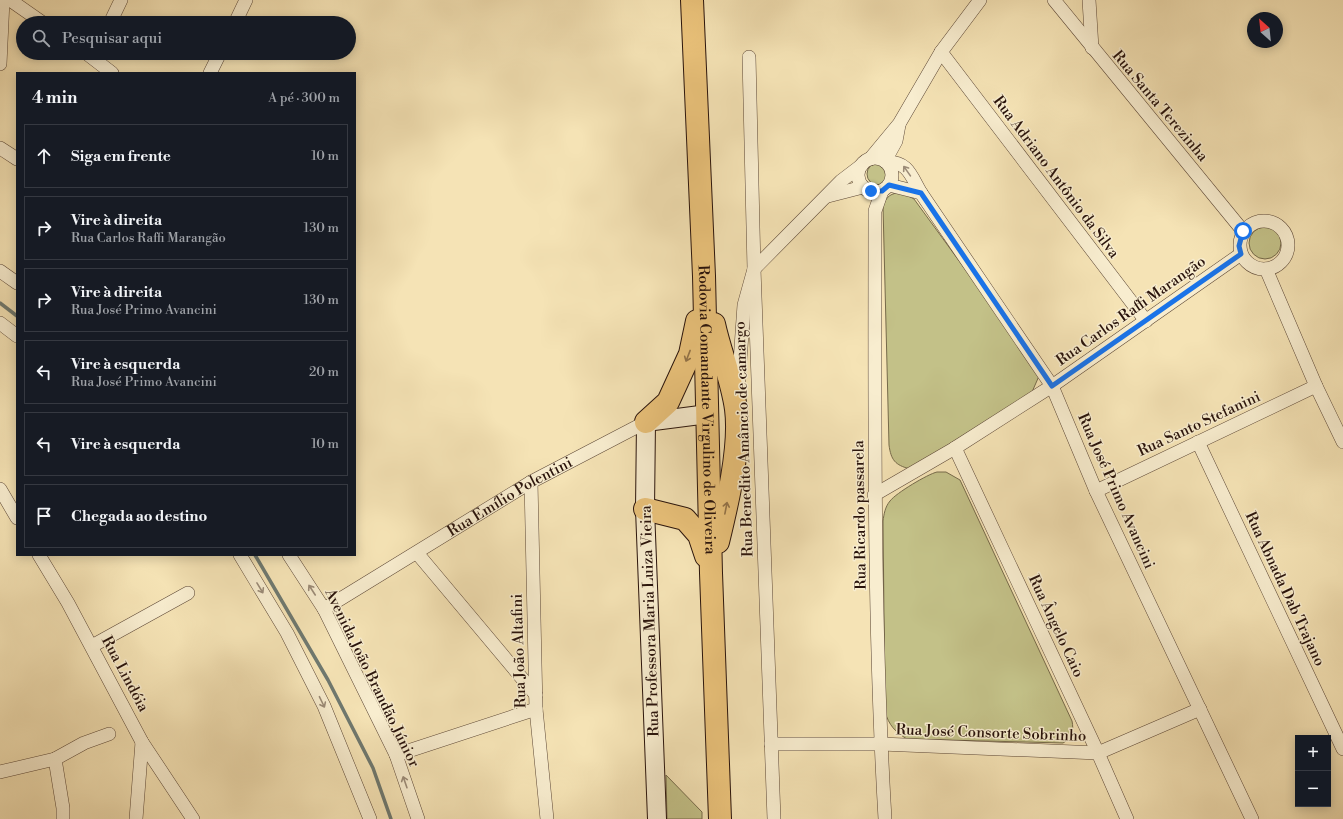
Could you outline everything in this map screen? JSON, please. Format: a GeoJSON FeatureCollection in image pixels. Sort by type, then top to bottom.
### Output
{"type":"FeatureCollection","features":[{"type":"Feature","properties":{"kind":"highway","name":"Rodovia Comandante Virgulino de Oliveira"},"geometry":{"type":"LineString","coordinates":[[692,0],[704,276],[711,573],[720,819]]}},
{"type":"Feature","properties":{"kind":"highway"},"geometry":{"type":"LineString","coordinates":[[704,276],[718,341],[733,392],[737,436],[726,508],[711,573]]}},
{"type":"Feature","properties":{"kind":"highway"},"geometry":{"type":"LineString","coordinates":[[646,422],[668,402],[690,354],[696,332],[704,276]]}},
{"type":"Feature","properties":{"kind":"highway"},"geometry":{"type":"LineString","coordinates":[[708,414],[736,412]]}},
{"type":"Feature","properties":{"kind":"highway"},"geometry":{"type":"LineString","coordinates":[[645,509],[685,519],[699,535],[711,573]]}},
{"type":"Feature","properties":{"kind":"street"},"geometry":{"type":"LineString","coordinates":[[0,64],[3,0]]}},
{"type":"Feature","properties":{"kind":"street"},"geometry":{"type":"LineString","coordinates":[[10,0],[33,16]]}},
{"type":"Feature","properties":{"kind":"street"},"geometry":{"type":"LineString","coordinates":[[113,16],[121,0]]}},
{"type":"Feature","properties":{"kind":"street"},"geometry":{"type":"LineString","coordinates":[[238,16],[246,0]]}},
{"type":"Feature","properties":{"kind":"street"},"geometry":{"type":"LineString","coordinates":[[865,188],[858,176],[866,162],[899,124],[941,52],[980,0]]}},
{"type":"Feature","properties":{"kind":"street","name":"Rua Santa Terezinha"},"geometry":{"type":"LineString","coordinates":[[1054,0],[1243,231]]}},
{"type":"Feature","properties":{"kind":"street"},"geometry":{"type":"LineString","coordinates":[[1089,0],[1092,48]]}},
{"type":"Feature","properties":{"kind":"street","name":"Rua Adriano Antônio da Silva"},"geometry":{"type":"LineString","coordinates":[[941,52],[1146,321]]}},
{"type":"Feature","properties":{"kind":"street","name":"Rua Benedito Amâncio de camargo"},"geometry":{"type":"LineString","coordinates":[[749,57],[754,269],[774,819]]}},
{"type":"Feature","properties":{"kind":"street"},"geometry":{"type":"LineString","coordinates":[[98,60],[111,72]]}},
{"type":"Feature","properties":{"kind":"street"},"geometry":{"type":"LineString","coordinates":[[210,72],[216,60]]}},
{"type":"Feature","properties":{"kind":"street"},"geometry":{"type":"LineString","coordinates":[[885,162],[896,141],[899,124]]}},
{"type":"Feature","properties":{"kind":"street"},"geometry":{"type":"LineString","coordinates":[[0,148],[16,159]]}},
{"type":"Feature","properties":{"kind":"street"},"geometry":{"type":"LineString","coordinates":[[736,412],[744,305],[754,269],[846,177],[866,162],[876,158],[885,162],[892,170],[892,180],[885,188],[876,192],[865,188],[828,196]]}},
{"type":"Feature","properties":{"kind":"street","name":"Rua José Primo Avancini"},"geometry":{"type":"LineString","coordinates":[[885,162],[896,161],[902,164],[1052,386],[1096,491],[1252,819]]}},
{"type":"Feature","properties":{"kind":"street","name":"Rua Ricardo passarela"},"geometry":{"type":"LineString","coordinates":[[865,188],[875,211]]}},
{"type":"Feature","properties":{"kind":"street"},"geometry":{"type":"LineString","coordinates":[[885,188],[921,193]]}},
{"type":"Feature","properties":{"kind":"street","name":"Rua Ricardo passarela"},"geometry":{"type":"LineString","coordinates":[[885,188],[875,211],[874,495],[881,744],[885,819]]}},
{"type":"Feature","properties":{"kind":"street"},"geometry":{"type":"LineString","coordinates":[[1265,220],[1273,222],[1285,232],[1288,248],[1286,256],[1274,267],[1266,269],[1251,265],[1241,254],[1239,246],[1243,231],[1256,221],[1265,220]]}},
{"type":"Feature","properties":{"kind":"street","name":"Rua Carlos Raffi Marangão"},"geometry":{"type":"LineString","coordinates":[[874,495],[955,448],[1052,386],[1241,254]]}},
{"type":"Feature","properties":{"kind":"street"},"geometry":{"type":"LineString","coordinates":[[1266,269],[1316,386],[1343,442]]}},
{"type":"Feature","properties":{"kind":"street"},"geometry":{"type":"LineString","coordinates":[[0,271],[16,282]]}},
{"type":"Feature","properties":{"kind":"street"},"geometry":{"type":"LineString","coordinates":[[0,323],[16,335]]}},
{"type":"Feature","properties":{"kind":"street","name":"Rua Santo Stefanini"},"geometry":{"type":"LineString","coordinates":[[1096,491],[1316,386]]}},
{"type":"Feature","properties":{"kind":"street","name":"Rua Emílio Polentini"},"geometry":{"type":"LineString","coordinates":[[324,609],[531,482],[646,422],[708,414]]}},
{"type":"Feature","properties":{"kind":"street","name":"Rua Professora Maria Luiza Vieira"},"geometry":{"type":"LineString","coordinates":[[646,422],[645,509],[657,819]]}},
{"type":"Feature","properties":{"kind":"street","name":"Rua Abnada Dab Trajano"},"geometry":{"type":"LineString","coordinates":[[1198,442],[1343,749]]}},
{"type":"Feature","properties":{"kind":"street","name":"Rua Ângelo Caio"},"geometry":{"type":"LineString","coordinates":[[955,448],[1098,753],[1127,819]]}},
{"type":"Feature","properties":{"kind":"street","name":"Rua João Altafini"},"geometry":{"type":"LineString","coordinates":[[531,482],[536,709],[547,819]]}},
{"type":"Feature","properties":{"kind":"street"},"geometry":{"type":"LineString","coordinates":[[0,489],[16,516]]}},
{"type":"Feature","properties":{"kind":"street"},"geometry":{"type":"LineString","coordinates":[[417,553],[536,695]]}},
{"type":"Feature","properties":{"kind":"street","name":"Rua Lindóia"},"geometry":{"type":"LineString","coordinates":[[40,556],[92,646],[142,742],[193,819]]}},
{"type":"Feature","properties":{"kind":"street"},"geometry":{"type":"LineString","coordinates":[[241,556],[287,632],[324,706],[370,819]]}},
{"type":"Feature","properties":{"kind":"street","name":"Avenida João Brandão Júnior"},"geometry":{"type":"LineString","coordinates":[[290,556],[324,609],[396,755],[418,819]]}},
{"type":"Feature","properties":{"kind":"street"},"geometry":{"type":"LineString","coordinates":[[92,646],[188,593]]}},
{"type":"Feature","properties":{"kind":"street"},"geometry":{"type":"LineString","coordinates":[[396,755],[536,709]]}},
{"type":"Feature","properties":{"kind":"street","name":"Rua José Consorte Sobrinho"},"geometry":{"type":"LineString","coordinates":[[771,744],[881,744],[1098,753],[1200,709]]}},
{"type":"Feature","properties":{"kind":"street"},"geometry":{"type":"LineString","coordinates":[[0,772],[55,759],[84,743],[109,734]]}},
{"type":"Feature","properties":{"kind":"street"},"geometry":{"type":"LineString","coordinates":[[136,819],[142,742]]}},
{"type":"Feature","properties":{"kind":"street"},"geometry":{"type":"LineString","coordinates":[[55,759],[63,808],[63,819]]}},
{"type":"Feature","properties":{"kind":"shaded area"},"geometry":{"type":"Polygon","coordinates":[[[878,163],[886,166],[889,174],[886,182],[878,185],[870,182],[867,174],[870,166],[878,163]]]}},
{"type":"Feature","properties":{"kind":"shaded area"},"geometry":{"type":"Polygon","coordinates":[[[901,192],[914,199],[1032,361],[1039,376],[1032,392],[910,469],[897,464],[891,455],[889,445],[883,206],[886,199],[895,193],[901,192]]]}},
{"type":"Feature","properties":{"kind":"shaded area"},"geometry":{"type":"Polygon","coordinates":[[[1262,227],[1268,227],[1277,231],[1281,243],[1277,255],[1268,259],[1262,259],[1253,255],[1249,246],[1249,240],[1253,231],[1262,227]]]}},
{"type":"Feature","properties":{"kind":"shaded area"},"geometry":{"type":"Polygon","coordinates":[[[937,472],[946,472],[960,480],[1072,721],[1072,734],[1063,743],[907,739],[899,734],[888,721],[885,712],[883,521],[887,506],[893,498],[912,484],[937,472]]]}},
{"type":"Feature","properties":{"kind":"shaded area"},"geometry":{"type":"Polygon","coordinates":[[[666,775],[702,812],[702,819],[667,819],[666,775]]]}},
{"type":"Feature","properties":{"kind":"waterway"},"geometry":{"type":"LineString","coordinates":[[0,303],[16,315]]}},
{"type":"Feature","properties":{"kind":"waterway"},"geometry":{"type":"LineString","coordinates":[[256,556],[328,680],[373,768],[391,819]]}},
{"type":"Feature","properties":{"kind":"route"},"geometry":{"type":"LineString","coordinates":[[871,191],[882,191],[889,185],[921,193],[1052,386],[1241,254],[1239,246],[1243,231]]}}]}
